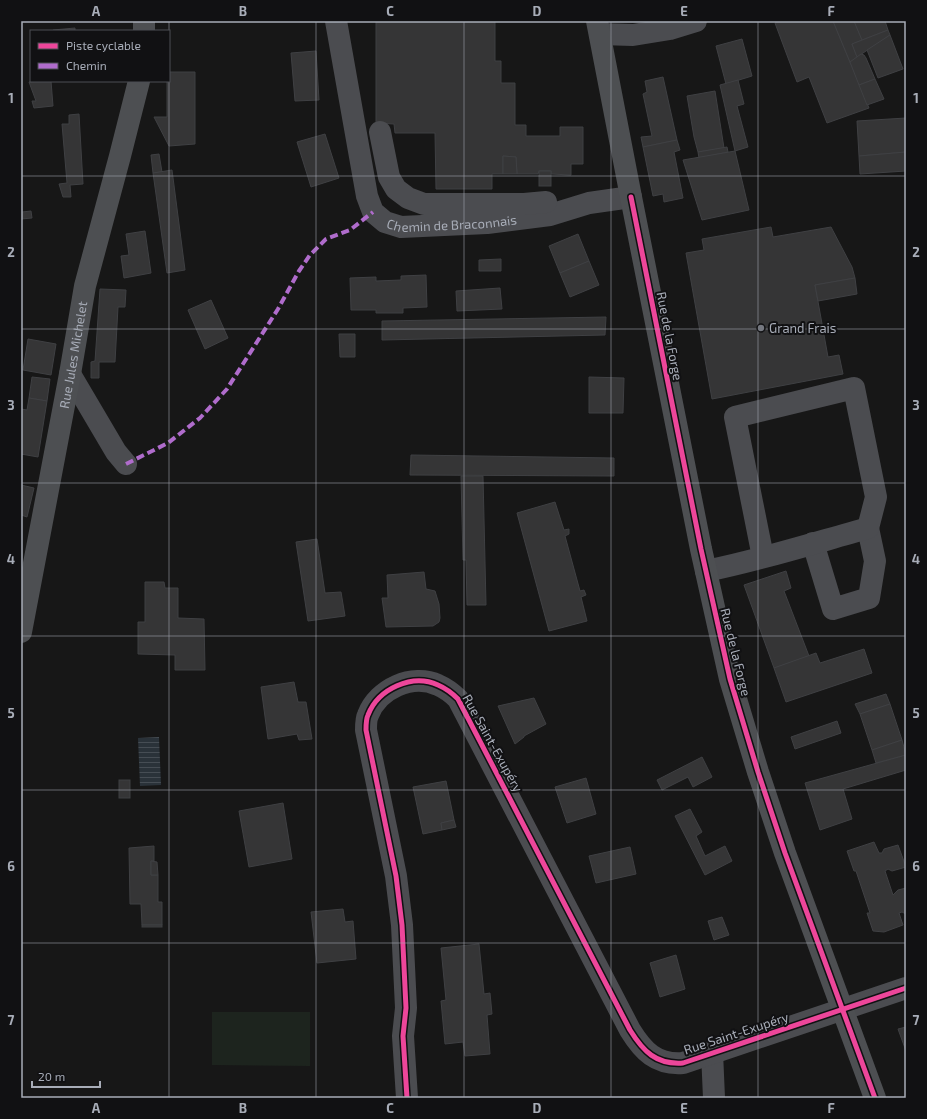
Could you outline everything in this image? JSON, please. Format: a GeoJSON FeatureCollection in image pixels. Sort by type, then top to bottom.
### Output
{"type":"FeatureCollection","features":[{"type":"Feature","properties":{"kind":"main road","name":"Rue de la Forge"},"geometry":{"type":"LineString","coordinates":[[598,28],[706,571],[730,679],[758,772],[785,853],[874,1098]]}},
{"type":"Feature","properties":{"kind":"main road","name":"Rue Jules Michelet"},"geometry":{"type":"LineString","coordinates":[[21,632],[70,374],[85,286],[117,170],[139,82]]}},
{"type":"Feature","properties":{"kind":"street","name":"Chemin de Braconnais"},"geometry":{"type":"LineString","coordinates":[[336,21],[367,196],[373,212],[385,222],[401,227],[487,223],[550,215],[589,203],[631,197]]}},
{"type":"Feature","properties":{"kind":"street"},"geometry":{"type":"LineString","coordinates":[[598,28],[633,35],[670,29],[696,21]]}},
{"type":"Feature","properties":{"kind":"street"},"geometry":{"type":"LineString","coordinates":[[380,132],[389,177],[396,189],[408,198],[424,204],[524,204],[552,201],[589,203]]}},
{"type":"Feature","properties":{"kind":"street"},"geometry":{"type":"LineString","coordinates":[[70,374],[116,452],[126,464]]}},
{"type":"Feature","properties":{"kind":"street"},"geometry":{"type":"LineString","coordinates":[[763,557],[735,417],[854,388],[876,497],[868,528],[875,561],[869,598],[833,609],[813,543]]}},
{"type":"Feature","properties":{"kind":"street"},"geometry":{"type":"LineString","coordinates":[[706,571],[733,566],[868,528]]}},
{"type":"Feature","properties":{"kind":"street","name":"Rue Saint-Exupéry"},"geometry":{"type":"LineString","coordinates":[[406,1098],[403,1036],[406,1008],[402,925],[396,876],[366,730],[367,716],[378,698],[394,687],[408,682],[426,682],[437,684],[458,699],[630,1030],[645,1052],[664,1062],[683,1063],[712,1052],[842,1011],[906,988]]}},
{"type":"Feature","properties":{"kind":"street"},"geometry":{"type":"LineString","coordinates":[[712,1052],[714,1098]]}},
{"type":"Feature","properties":{"kind":"shaded area"},"geometry":{"type":"Polygon","coordinates":[[[159,737],[161,785],[140,786],[138,738],[159,737]]]}},
{"type":"Feature","properties":{"kind":"shaded area"},"geometry":{"type":"Polygon","coordinates":[[[212,1012],[310,1012],[310,1066],[212,1065],[212,1012]]]}},
{"type":"Feature","properties":{"kind":"building"},"geometry":{"type":"Polygon","coordinates":[[[376,21],[495,21],[495,61],[501,61],[501,83],[515,83],[515,125],[526,125],[526,136],[560,136],[560,127],[583,127],[583,164],[571,164],[571,175],[551,174],[551,171],[539,171],[538,174],[517,174],[516,157],[503,156],[503,174],[492,174],[492,189],[436,189],[435,133],[395,133],[394,124],[376,123],[376,21]]]}},
{"type":"Feature","properties":{"kind":"building"},"geometry":{"type":"Polygon","coordinates":[[[779,21],[833,21],[869,108],[827,123],[809,77],[797,82],[775,23],[779,21]]]}},
{"type":"Feature","properties":{"kind":"building"},"geometry":{"type":"Polygon","coordinates":[[[833,21],[854,21],[862,40],[852,44],[857,57],[850,62],[833,21]]]}},
{"type":"Feature","properties":{"kind":"building"},"geometry":{"type":"Polygon","coordinates":[[[854,21],[885,21],[888,30],[862,40],[854,21]]]}},
{"type":"Feature","properties":{"kind":"building"},"geometry":{"type":"Polygon","coordinates":[[[75,28],[75,30],[53,30],[75,28]]]}},
{"type":"Feature","properties":{"kind":"building"},"geometry":{"type":"Polygon","coordinates":[[[888,30],[890,35],[857,57],[852,44],[888,30]]]}},
{"type":"Feature","properties":{"kind":"building"},"geometry":{"type":"Polygon","coordinates":[[[890,35],[903,69],[878,78],[867,50],[890,35]]]}},
{"type":"Feature","properties":{"kind":"building"},"geometry":{"type":"Polygon","coordinates":[[[742,39],[752,76],[726,84],[716,46],[742,39]]]}},
{"type":"Feature","properties":{"kind":"building"},"geometry":{"type":"Polygon","coordinates":[[[316,51],[319,100],[295,101],[291,53],[316,51]]]}},
{"type":"Feature","properties":{"kind":"building"},"geometry":{"type":"Polygon","coordinates":[[[861,54],[866,58],[875,79],[859,85],[850,62],[861,54]]]}},
{"type":"Feature","properties":{"kind":"building"},"geometry":{"type":"Polygon","coordinates":[[[170,72],[195,72],[195,144],[169,146],[154,117],[167,117],[167,82],[170,82],[170,72]]]}},
{"type":"Feature","properties":{"kind":"building"},"geometry":{"type":"Polygon","coordinates":[[[663,77],[677,140],[643,147],[641,137],[652,136],[643,94],[647,92],[645,81],[663,77]]]}},
{"type":"Feature","properties":{"kind":"building"},"geometry":{"type":"Polygon","coordinates":[[[875,79],[884,99],[867,105],[859,85],[875,79]]]}},
{"type":"Feature","properties":{"kind":"building"},"geometry":{"type":"Polygon","coordinates":[[[738,80],[744,104],[737,106],[748,147],[735,151],[720,85],[738,80]]]}},
{"type":"Feature","properties":{"kind":"building"},"geometry":{"type":"Polygon","coordinates":[[[29,82],[51,82],[53,106],[34,108],[32,101],[36,101],[29,82]]]}},
{"type":"Feature","properties":{"kind":"building"},"geometry":{"type":"Polygon","coordinates":[[[715,91],[724,148],[698,152],[687,96],[715,91]]]}},
{"type":"Feature","properties":{"kind":"building"},"geometry":{"type":"Polygon","coordinates":[[[79,114],[83,184],[70,185],[71,197],[63,197],[59,184],[67,183],[62,124],[69,124],[69,115],[79,114]]]}},
{"type":"Feature","properties":{"kind":"building"},"geometry":{"type":"Polygon","coordinates":[[[906,118],[906,152],[859,156],[857,121],[906,118]]]}},
{"type":"Feature","properties":{"kind":"building"},"geometry":{"type":"Polygon","coordinates":[[[325,134],[339,178],[311,187],[297,142],[325,134]]]}},
{"type":"Feature","properties":{"kind":"building"},"geometry":{"type":"Polygon","coordinates":[[[677,140],[680,150],[674,152],[683,198],[664,202],[663,194],[653,196],[643,147],[677,140]]]}},
{"type":"Feature","properties":{"kind":"building"},"geometry":{"type":"Polygon","coordinates":[[[727,147],[728,152],[699,158],[698,152],[727,147]]]}},
{"type":"Feature","properties":{"kind":"building"},"geometry":{"type":"Polygon","coordinates":[[[735,151],[749,210],[702,220],[683,160],[735,151]]]}},
{"type":"Feature","properties":{"kind":"building"},"geometry":{"type":"Polygon","coordinates":[[[906,152],[906,171],[860,174],[859,156],[906,152]]]}},
{"type":"Feature","properties":{"kind":"building"},"geometry":{"type":"Polygon","coordinates":[[[159,154],[162,172],[153,173],[151,155],[159,154]]]}},
{"type":"Feature","properties":{"kind":"building"},"geometry":{"type":"Polygon","coordinates":[[[503,156],[516,157],[517,174],[503,174],[503,156]]]}},
{"type":"Feature","properties":{"kind":"building"},"geometry":{"type":"Polygon","coordinates":[[[172,170],[185,270],[167,273],[153,173],[172,170]]]}},
{"type":"Feature","properties":{"kind":"building"},"geometry":{"type":"Polygon","coordinates":[[[539,171],[551,171],[551,186],[539,186],[539,171]]]}},
{"type":"Feature","properties":{"kind":"building"},"geometry":{"type":"Polygon","coordinates":[[[21,205],[22,212],[31,211],[32,218],[21,219],[21,205]]]}},
{"type":"Feature","properties":{"kind":"building","name":"Grand Frais"},"geometry":{"type":"Polygon","coordinates":[[[771,227],[773,237],[831,227],[852,267],[855,278],[815,285],[828,357],[839,355],[843,374],[712,399],[686,253],[704,250],[702,239],[771,227]]]}},
{"type":"Feature","properties":{"kind":"building"},"geometry":{"type":"Polygon","coordinates":[[[145,231],[151,273],[124,278],[121,256],[129,255],[126,234],[145,231]]]}},
{"type":"Feature","properties":{"kind":"building"},"geometry":{"type":"Polygon","coordinates":[[[578,234],[589,261],[560,273],[549,246],[578,234]]]}},
{"type":"Feature","properties":{"kind":"building"},"geometry":{"type":"Polygon","coordinates":[[[501,259],[501,271],[479,271],[479,260],[501,259]]]}},
{"type":"Feature","properties":{"kind":"building"},"geometry":{"type":"Polygon","coordinates":[[[589,261],[599,285],[570,297],[560,273],[589,261]]]}},
{"type":"Feature","properties":{"kind":"building"},"geometry":{"type":"Polygon","coordinates":[[[426,275],[427,307],[403,308],[403,313],[376,313],[376,310],[351,310],[350,278],[376,277],[376,281],[401,280],[401,276],[426,275]]]}},
{"type":"Feature","properties":{"kind":"building"},"geometry":{"type":"Polygon","coordinates":[[[855,278],[857,294],[818,301],[815,285],[855,278]]]}},
{"type":"Feature","properties":{"kind":"building"},"geometry":{"type":"Polygon","coordinates":[[[500,288],[502,309],[457,311],[456,291],[500,288]]]}},
{"type":"Feature","properties":{"kind":"building"},"geometry":{"type":"Polygon","coordinates":[[[100,289],[126,290],[125,307],[118,307],[115,362],[99,362],[99,378],[91,378],[91,362],[95,361],[100,289]]]}},
{"type":"Feature","properties":{"kind":"building"},"geometry":{"type":"Polygon","coordinates":[[[211,300],[228,338],[205,349],[188,310],[211,300]]]}},
{"type":"Feature","properties":{"kind":"building"},"geometry":{"type":"Polygon","coordinates":[[[606,317],[605,335],[382,340],[382,321],[606,317]]]}},
{"type":"Feature","properties":{"kind":"building"},"geometry":{"type":"Polygon","coordinates":[[[339,334],[355,334],[355,357],[340,357],[339,334]]]}},
{"type":"Feature","properties":{"kind":"building"},"geometry":{"type":"Polygon","coordinates":[[[28,339],[56,344],[51,375],[23,370],[28,339]]]}},
{"type":"Feature","properties":{"kind":"building"},"geometry":{"type":"Polygon","coordinates":[[[32,377],[50,379],[47,401],[29,398],[32,377]]]}},
{"type":"Feature","properties":{"kind":"building"},"geometry":{"type":"Polygon","coordinates":[[[589,377],[624,378],[623,413],[589,413],[589,377]]]}},
{"type":"Feature","properties":{"kind":"building"},"geometry":{"type":"Polygon","coordinates":[[[29,398],[47,401],[38,457],[21,454],[21,409],[27,410],[29,398]]]}},
{"type":"Feature","properties":{"kind":"building"},"geometry":{"type":"Polygon","coordinates":[[[411,455],[614,458],[614,476],[410,475],[411,455]]]}},
{"type":"Feature","properties":{"kind":"building"},"geometry":{"type":"Polygon","coordinates":[[[461,476],[483,476],[486,605],[467,605],[466,560],[463,560],[461,476]]]}},
{"type":"Feature","properties":{"kind":"building"},"geometry":{"type":"Polygon","coordinates":[[[21,485],[34,488],[27,517],[21,515],[21,485]]]}},
{"type":"Feature","properties":{"kind":"building"},"geometry":{"type":"Polygon","coordinates":[[[555,502],[564,530],[569,529],[569,534],[565,536],[580,591],[584,590],[586,595],[581,597],[587,621],[549,631],[517,513],[555,502]]]}},
{"type":"Feature","properties":{"kind":"building"},"geometry":{"type":"Polygon","coordinates":[[[317,539],[325,593],[341,592],[345,616],[308,621],[296,542],[317,539]]]}},
{"type":"Feature","properties":{"kind":"building"},"geometry":{"type":"Polygon","coordinates":[[[786,571],[791,588],[784,591],[809,656],[774,668],[744,585],[786,571]]]}},
{"type":"Feature","properties":{"kind":"building"},"geometry":{"type":"Polygon","coordinates":[[[424,572],[426,589],[435,591],[439,604],[439,622],[433,626],[386,627],[382,598],[388,598],[387,575],[424,572]]]}},
{"type":"Feature","properties":{"kind":"building"},"geometry":{"type":"Polygon","coordinates":[[[145,582],[164,582],[165,588],[178,588],[178,618],[204,619],[205,670],[175,670],[175,655],[138,654],[138,622],[145,622],[145,582]]]}},
{"type":"Feature","properties":{"kind":"building"},"geometry":{"type":"Polygon","coordinates":[[[864,649],[872,673],[786,702],[774,668],[816,653],[820,663],[864,649]]]}},
{"type":"Feature","properties":{"kind":"building"},"geometry":{"type":"Polygon","coordinates":[[[294,682],[298,702],[306,702],[312,739],[299,740],[297,734],[268,739],[261,687],[294,682]]]}},
{"type":"Feature","properties":{"kind":"building"},"geometry":{"type":"Polygon","coordinates":[[[886,694],[890,704],[860,714],[855,704],[886,694]]]}},
{"type":"Feature","properties":{"kind":"building"},"geometry":{"type":"Polygon","coordinates":[[[534,698],[546,724],[524,736],[515,744],[498,706],[534,698]]]}},
{"type":"Feature","properties":{"kind":"building"},"geometry":{"type":"Polygon","coordinates":[[[890,704],[902,740],[872,750],[860,714],[890,704]]]}},
{"type":"Feature","properties":{"kind":"building"},"geometry":{"type":"Polygon","coordinates":[[[837,721],[841,733],[795,749],[791,737],[837,721]]]}},
{"type":"Feature","properties":{"kind":"building"},"geometry":{"type":"Polygon","coordinates":[[[902,740],[906,755],[876,763],[872,750],[902,740]]]}},
{"type":"Feature","properties":{"kind":"building"},"geometry":{"type":"Polygon","coordinates":[[[906,755],[906,770],[843,789],[852,819],[820,830],[805,783],[906,755]]]}},
{"type":"Feature","properties":{"kind":"building"},"geometry":{"type":"Polygon","coordinates":[[[702,757],[712,777],[693,787],[688,777],[662,790],[657,780],[702,757]]]}},
{"type":"Feature","properties":{"kind":"building"},"geometry":{"type":"Polygon","coordinates":[[[586,778],[596,814],[567,823],[555,787],[586,778]]]}},
{"type":"Feature","properties":{"kind":"building"},"geometry":{"type":"Polygon","coordinates":[[[119,780],[130,780],[130,798],[119,798],[119,780]]]}},
{"type":"Feature","properties":{"kind":"building"},"geometry":{"type":"Polygon","coordinates":[[[446,781],[454,820],[441,823],[442,830],[423,834],[413,787],[446,781]]]}},
{"type":"Feature","properties":{"kind":"building"},"geometry":{"type":"Polygon","coordinates":[[[283,803],[292,859],[249,867],[239,811],[283,803]]]}},
{"type":"Feature","properties":{"kind":"building"},"geometry":{"type":"Polygon","coordinates":[[[690,809],[702,832],[696,836],[705,856],[725,846],[732,861],[705,875],[675,816],[690,809]]]}},
{"type":"Feature","properties":{"kind":"building"},"geometry":{"type":"Polygon","coordinates":[[[454,820],[456,827],[442,830],[441,823],[454,820]]]}},
{"type":"Feature","properties":{"kind":"building"},"geometry":{"type":"Polygon","coordinates":[[[874,842],[879,853],[882,853],[884,849],[898,845],[906,867],[892,871],[888,869],[885,871],[893,895],[898,890],[906,888],[906,914],[902,912],[899,913],[903,925],[884,932],[873,931],[867,913],[870,913],[856,871],[854,871],[847,851],[874,842]]]}},
{"type":"Feature","properties":{"kind":"building"},"geometry":{"type":"Polygon","coordinates":[[[154,846],[154,861],[151,861],[151,875],[158,875],[158,902],[162,902],[162,925],[142,925],[141,904],[130,904],[129,848],[154,846]]]}},
{"type":"Feature","properties":{"kind":"building"},"geometry":{"type":"Polygon","coordinates":[[[630,847],[636,874],[596,883],[589,856],[630,847]]]}},
{"type":"Feature","properties":{"kind":"building"},"geometry":{"type":"Polygon","coordinates":[[[151,861],[157,862],[158,875],[151,875],[151,861]]]}},
{"type":"Feature","properties":{"kind":"building"},"geometry":{"type":"Polygon","coordinates":[[[343,909],[345,922],[353,921],[356,959],[317,963],[311,912],[343,909]]]}},
{"type":"Feature","properties":{"kind":"building"},"geometry":{"type":"Polygon","coordinates":[[[722,917],[729,935],[714,940],[708,921],[722,917]]]}},
{"type":"Feature","properties":{"kind":"building"},"geometry":{"type":"Polygon","coordinates":[[[142,925],[162,925],[162,927],[142,927],[142,925]]]}},
{"type":"Feature","properties":{"kind":"building"},"geometry":{"type":"Polygon","coordinates":[[[479,944],[484,994],[490,993],[492,1014],[487,1015],[490,1054],[465,1056],[463,1042],[445,1044],[441,1001],[446,1000],[441,948],[479,944]]]}},
{"type":"Feature","properties":{"kind":"building"},"geometry":{"type":"Polygon","coordinates":[[[676,955],[685,989],[660,997],[650,963],[676,955]]]}},
{"type":"Feature","properties":{"kind":"building"},"geometry":{"type":"Polygon","coordinates":[[[906,1027],[906,1051],[898,1029],[906,1027]]]}},
{"type":"Feature","properties":{"kind":"marked path"},"geometry":{"type":"LineString","coordinates":[[126,464],[168,443],[200,418],[227,389],[278,309],[299,271],[310,255],[326,239],[350,230],[373,212]]}},
{"type":"Feature","properties":{"kind":"cycle path"},"geometry":{"type":"LineString","coordinates":[[631,197],[701,549],[730,679],[758,772],[785,853],[875,1098]]}},
{"type":"Feature","properties":{"kind":"cycle path"},"geometry":{"type":"LineString","coordinates":[[407,1098],[403,1036],[406,1008],[402,925],[396,876],[366,730],[366,720],[373,706],[388,691],[407,682],[418,681],[438,685],[458,699],[630,1030],[645,1050],[651,1055],[665,1062],[683,1063],[906,988]]}},
{"type":"Feature","properties":{"kind":"place","name":"Grand Frais"},"geometry":{"type":"Point","coordinates":[761,328]}}]}
